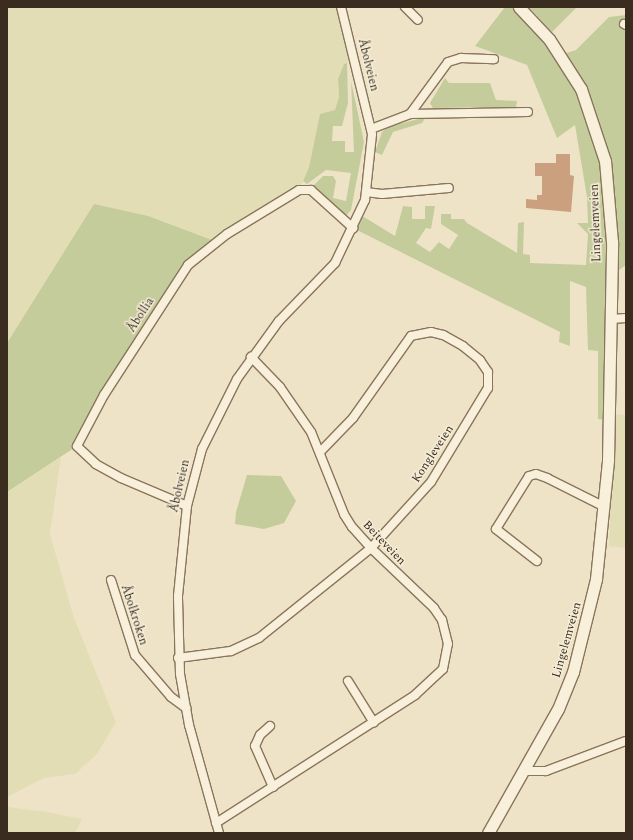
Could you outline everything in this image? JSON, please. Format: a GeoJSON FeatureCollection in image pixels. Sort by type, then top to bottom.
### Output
{"type":"FeatureCollection","features":[{"type":"Feature","properties":{"kind":"main road","name":"Lingelemveien"},"geometry":{"type":"LineString","coordinates":[[488,833],[525,771],[558,709],[573,672],[593,594],[605,507],[610,319],[611,206],[598,133],[581,89],[563,59],[519,7]]}},
{"type":"Feature","properties":{"kind":"street","name":"Åbolveien"},"geometry":{"type":"LineString","coordinates":[[219,833],[186,708],[178,658],[178,596],[187,506],[202,449],[222,406],[251,356],[279,321],[335,263],[353,228],[366,192],[371,129],[341,7]]}},
{"type":"Feature","properties":{"kind":"street"},"geometry":{"type":"LineString","coordinates":[[405,7],[418,20]]}},
{"type":"Feature","properties":{"kind":"street"},"geometry":{"type":"LineString","coordinates":[[410,114],[448,62],[461,58],[494,59]]}},
{"type":"Feature","properties":{"kind":"street"},"geometry":{"type":"LineString","coordinates":[[371,129],[410,114],[528,112]]}},
{"type":"Feature","properties":{"kind":"street"},"geometry":{"type":"LineString","coordinates":[[366,192],[449,188]]}},
{"type":"Feature","properties":{"kind":"street","name":"Åbollia"},"geometry":{"type":"LineString","coordinates":[[187,506],[121,478],[96,464],[77,446],[104,395],[188,265],[227,234],[299,190],[311,190],[353,228]]}},
{"type":"Feature","properties":{"kind":"street"},"geometry":{"type":"LineString","coordinates":[[610,319],[626,318]]}},
{"type":"Feature","properties":{"kind":"street","name":"Kongleveien"},"geometry":{"type":"LineString","coordinates":[[178,658],[231,651],[259,638],[371,548],[431,482],[488,388],[488,372],[463,346],[443,335],[420,332],[411,336],[353,418],[320,452]]}},
{"type":"Feature","properties":{"kind":"street","name":"Beiteveien"},"geometry":{"type":"LineString","coordinates":[[216,823],[374,723],[431,682],[443,669],[448,644],[442,620],[434,608],[371,548],[344,514],[311,432],[290,400],[251,356]]}},
{"type":"Feature","properties":{"kind":"street"},"geometry":{"type":"LineString","coordinates":[[537,561],[496,529],[529,476],[536,474],[547,478],[605,507]]}},
{"type":"Feature","properties":{"kind":"street","name":"Åbolkroken"},"geometry":{"type":"LineString","coordinates":[[111,580],[135,655],[171,697],[186,708]]}},
{"type":"Feature","properties":{"kind":"street"},"geometry":{"type":"LineString","coordinates":[[348,681],[374,723]]}},
{"type":"Feature","properties":{"kind":"street"},"geometry":{"type":"LineString","coordinates":[[270,726],[260,735],[256,746],[273,787]]}},
{"type":"Feature","properties":{"kind":"street"},"geometry":{"type":"LineString","coordinates":[[525,771],[546,771],[626,741]]}},
{"type":"Feature","properties":{"kind":"shaded area"},"geometry":{"type":"Polygon","coordinates":[[[7,7],[341,7],[350,61],[344,64],[338,79],[339,97],[335,110],[320,114],[309,167],[299,190],[217,242],[94,205],[7,343],[7,7]]]}},
{"type":"Feature","properties":{"kind":"shaded area"},"geometry":{"type":"Polygon","coordinates":[[[615,414],[626,415],[626,548],[609,546],[615,414]]]}},
{"type":"Feature","properties":{"kind":"shaded area"},"geometry":{"type":"Polygon","coordinates":[[[61,457],[50,534],[74,618],[116,722],[97,754],[75,774],[44,778],[7,797],[7,492],[61,457]]]}},
{"type":"Feature","properties":{"kind":"shaded area"},"geometry":{"type":"Polygon","coordinates":[[[7,807],[47,812],[82,819],[75,833],[7,833],[7,807]]]}},
{"type":"Feature","properties":{"kind":"green space"},"geometry":{"type":"Polygon","coordinates":[[[505,7],[519,7],[560,55],[576,50],[609,17],[626,15],[626,265],[611,276],[608,420],[598,419],[598,351],[588,350],[586,287],[570,281],[570,346],[559,342],[560,332],[353,228],[359,214],[395,236],[403,206],[412,207],[412,219],[425,219],[425,206],[435,206],[431,229],[426,228],[416,243],[430,252],[439,242],[449,249],[458,235],[441,224],[441,214],[451,214],[451,219],[464,219],[467,223],[517,253],[518,223],[524,222],[523,254],[530,255],[530,263],[586,265],[588,234],[577,223],[588,223],[587,197],[575,125],[557,138],[527,65],[475,46],[505,7]]]}},
{"type":"Feature","properties":{"kind":"green space"},"geometry":{"type":"Polygon","coordinates":[[[529,7],[577,7],[552,32],[529,7]]]}},
{"type":"Feature","properties":{"kind":"green space"},"geometry":{"type":"Polygon","coordinates":[[[347,63],[348,103],[342,126],[333,126],[332,141],[345,141],[345,152],[354,152],[351,81],[364,142],[351,210],[346,216],[318,192],[314,185],[323,176],[333,176],[336,181],[333,198],[346,201],[351,173],[326,170],[307,184],[303,181],[309,167],[320,114],[335,110],[339,97],[338,79],[344,64],[347,63]]]}},
{"type":"Feature","properties":{"kind":"green space"},"geometry":{"type":"Polygon","coordinates":[[[445,78],[449,83],[490,83],[496,100],[517,101],[516,107],[433,108],[430,103],[445,78]]]}},
{"type":"Feature","properties":{"kind":"green space"},"geometry":{"type":"Polygon","coordinates":[[[426,117],[422,123],[393,132],[382,155],[375,152],[382,132],[388,127],[426,117]]]}},
{"type":"Feature","properties":{"kind":"green space"},"geometry":{"type":"Polygon","coordinates":[[[94,204],[148,216],[217,242],[188,265],[77,446],[7,492],[7,343],[94,204]]]}},
{"type":"Feature","properties":{"kind":"green space"},"geometry":{"type":"Polygon","coordinates":[[[247,475],[281,476],[296,501],[284,523],[264,529],[235,524],[236,512],[247,475]]]}},
{"type":"Feature","properties":{"kind":"building"},"geometry":{"type":"Polygon","coordinates":[[[556,154],[570,154],[570,175],[574,176],[571,212],[526,208],[526,199],[537,200],[537,195],[542,195],[542,176],[535,176],[535,163],[556,163],[556,154]]]}}]}
